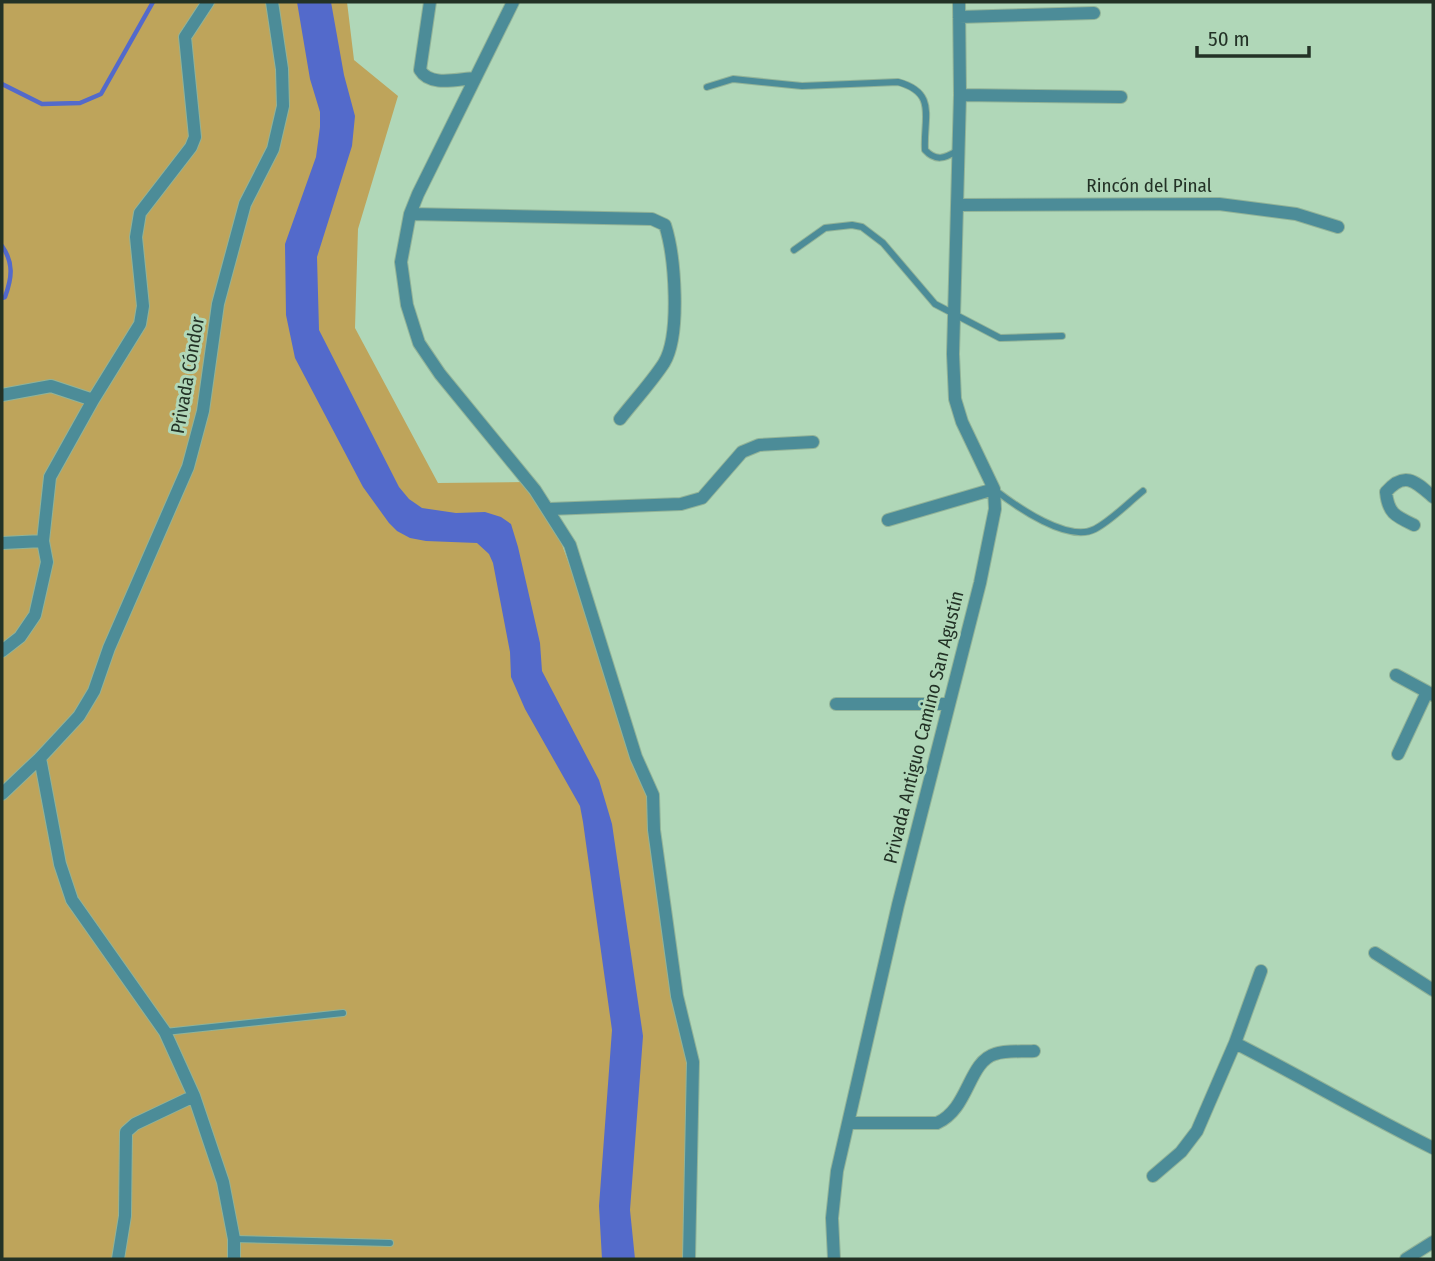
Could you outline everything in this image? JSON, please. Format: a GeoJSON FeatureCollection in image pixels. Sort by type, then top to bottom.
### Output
{"type":"FeatureCollection","features":[{"type":"Feature","properties":{"kind":"street"},"geometry":{"type":"LineString","coordinates":[[2,651],[20,637],[35,615],[47,562],[43,541],[50,477],[93,400],[141,324],[143,306],[136,237],[140,213],[191,147],[195,137],[185,37],[208,2]]}},
{"type":"Feature","properties":{"kind":"street","name":"Privada Cóndor"},"geometry":{"type":"LineString","coordinates":[[2,794],[79,716],[94,691],[109,648],[188,467],[204,411],[218,304],[245,204],[273,149],[283,106],[282,69],[272,2]]}},
{"type":"Feature","properties":{"kind":"street"},"geometry":{"type":"LineString","coordinates":[[430,2],[420,70],[424,77],[433,81],[475,78]]}},
{"type":"Feature","properties":{"kind":"street"},"geometry":{"type":"LineString","coordinates":[[513,2],[410,214],[401,262],[407,305],[419,343],[440,374],[549,509],[570,545],[636,757],[653,795],[656,842],[677,996],[693,1062],[689,1259]]}},
{"type":"Feature","properties":{"kind":"street","name":"Privada Antiguo Camino San Agustín"},"geometry":{"type":"LineString","coordinates":[[834,1259],[832,1217],[837,1171],[898,905],[980,583],[995,509],[994,489],[962,422],[955,399],[953,354],[960,95],[959,2]]}},
{"type":"Feature","properties":{"kind":"street"},"geometry":{"type":"LineString","coordinates":[[959,17],[1094,13]]}},
{"type":"Feature","properties":{"kind":"street"},"geometry":{"type":"LineString","coordinates":[[960,95],[1121,97]]}},
{"type":"Feature","properties":{"kind":"street","name":"Rincón del Pinal"},"geometry":{"type":"LineString","coordinates":[[957,205],[1219,204],[1296,214],[1338,226]]}},
{"type":"Feature","properties":{"kind":"street"},"geometry":{"type":"LineString","coordinates":[[410,214],[652,219],[664,225],[675,297],[673,331],[665,362],[620,419]]}},
{"type":"Feature","properties":{"kind":"street"},"geometry":{"type":"LineString","coordinates":[[2,395],[51,386],[93,400]]}},
{"type":"Feature","properties":{"kind":"street"},"geometry":{"type":"LineString","coordinates":[[549,509],[681,504],[702,498],[742,452],[759,445],[813,442]]}},
{"type":"Feature","properties":{"kind":"street"},"geometry":{"type":"LineString","coordinates":[[1413,525],[1398,517],[1388,506],[1386,492],[1394,483],[1407,480],[1416,482],[1433,497]]}},
{"type":"Feature","properties":{"kind":"street"},"geometry":{"type":"LineString","coordinates":[[888,520],[994,489]]}},
{"type":"Feature","properties":{"kind":"street"},"geometry":{"type":"LineString","coordinates":[[2,543],[43,541]]}},
{"type":"Feature","properties":{"kind":"street"},"geometry":{"type":"LineString","coordinates":[[1396,675],[1430,693],[1398,754]]}},
{"type":"Feature","properties":{"kind":"street"},"geometry":{"type":"LineString","coordinates":[[836,704],[948,704]]}},
{"type":"Feature","properties":{"kind":"street"},"geometry":{"type":"LineString","coordinates":[[40,758],[60,864],[72,900],[165,1032],[194,1096],[223,1182],[234,1239],[234,1259]]}},
{"type":"Feature","properties":{"kind":"street"},"geometry":{"type":"LineString","coordinates":[[1374,953],[1433,990]]}},
{"type":"Feature","properties":{"kind":"street"},"geometry":{"type":"LineString","coordinates":[[1153,1176],[1181,1152],[1196,1131],[1235,1043],[1261,971]]}},
{"type":"Feature","properties":{"kind":"street"},"geometry":{"type":"LineString","coordinates":[[1235,1043],[1289,1070],[1372,1118],[1433,1147]]}},
{"type":"Feature","properties":{"kind":"street"},"geometry":{"type":"LineString","coordinates":[[848,1123],[937,1123],[947,1119],[956,1110],[978,1067],[985,1060],[994,1054],[1034,1051]]}},
{"type":"Feature","properties":{"kind":"street"},"geometry":{"type":"LineString","coordinates":[[118,1259],[125,1216],[126,1132],[135,1124],[194,1096]]}},
{"type":"Feature","properties":{"kind":"street"},"geometry":{"type":"LineString","coordinates":[[1406,1259],[1433,1242]]}},
{"type":"Feature","properties":{"kind":"lane"},"geometry":{"type":"LineString","coordinates":[[707,87],[733,79],[802,86],[898,82],[911,86],[922,94],[928,113],[925,150],[930,156],[946,158],[959,150]]}},
{"type":"Feature","properties":{"kind":"lane"},"geometry":{"type":"LineString","coordinates":[[794,250],[825,228],[852,225],[862,227],[883,243],[935,304],[1000,338],[1062,336]]}},
{"type":"Feature","properties":{"kind":"lane"},"geometry":{"type":"LineString","coordinates":[[994,489],[1020,508],[1067,531],[1082,533],[1095,529],[1143,491]]}},
{"type":"Feature","properties":{"kind":"lane"},"geometry":{"type":"LineString","coordinates":[[165,1032],[343,1013]]}},
{"type":"Feature","properties":{"kind":"lane"},"geometry":{"type":"LineString","coordinates":[[234,1239],[390,1243]]}},
{"type":"Feature","properties":{"kind":"shaded area"},"geometry":{"type":"Polygon","coordinates":[[[2,2],[347,2],[354,60],[398,96],[358,229],[355,328],[438,483],[528,482],[549,509],[653,795],[654,830],[693,1062],[689,1259],[2,1259],[2,2]]]}},
{"type":"Feature","properties":{"kind":"water"},"geometry":{"type":"Polygon","coordinates":[[[297,2],[331,2],[344,75],[355,116],[352,146],[317,257],[319,330],[399,487],[409,499],[422,508],[456,513],[485,512],[501,517],[511,524],[540,643],[542,671],[599,780],[612,824],[643,1036],[630,1210],[635,1259],[602,1259],[599,1206],[612,1030],[580,806],[525,709],[511,677],[510,652],[493,563],[489,554],[477,543],[410,538],[389,523],[363,487],[295,358],[286,315],[285,244],[316,157],[320,127],[320,112],[310,79],[297,2]]]}},
{"type":"Feature","properties":{"kind":"waterway"},"geometry":{"type":"LineString","coordinates":[[2,84],[42,104],[80,103],[101,94],[153,2]]}},
{"type":"Feature","properties":{"kind":"waterway"},"geometry":{"type":"LineString","coordinates":[[2,246],[9,258],[11,271],[5,297],[2,298]]}}]}
